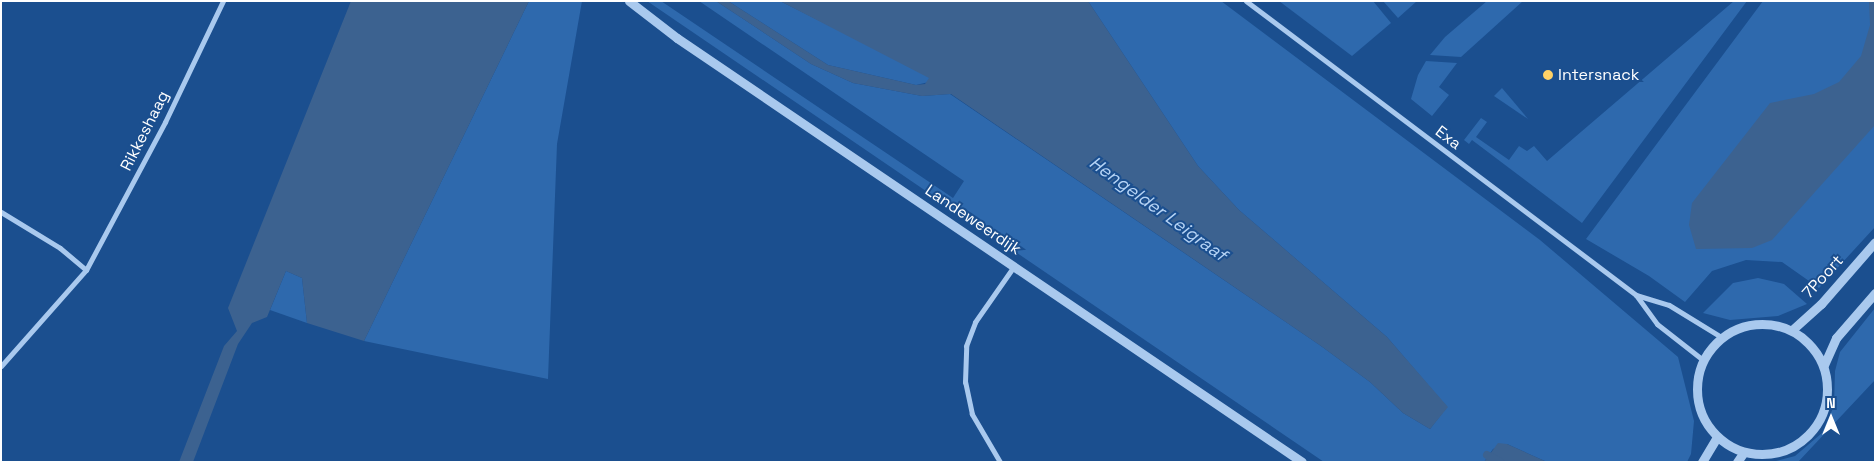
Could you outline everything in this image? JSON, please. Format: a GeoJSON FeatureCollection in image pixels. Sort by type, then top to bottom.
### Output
{"type":"FeatureCollection","features":[{"type":"Feature","properties":{"kind":"street","name":"Rikkeshaag"},"geometry":{"type":"LineString","coordinates":[[1,366],[86,270],[165,122],[223,1]]}},
{"type":"Feature","properties":{"kind":"street","name":"Landeweerdijk"},"geometry":{"type":"LineString","coordinates":[[629,1],[677,38],[1302,462]]}},
{"type":"Feature","properties":{"kind":"street","name":"Exa"},"geometry":{"type":"LineString","coordinates":[[1246,1],[1636,295]]}},
{"type":"Feature","properties":{"kind":"street"},"geometry":{"type":"LineString","coordinates":[[1,212],[60,248],[86,270]]}},
{"type":"Feature","properties":{"kind":"street","name":"7Poort"},"geometry":{"type":"LineString","coordinates":[[1792,330],[1821,304],[1875,242]]}},
{"type":"Feature","properties":{"kind":"street"},"geometry":{"type":"LineString","coordinates":[[1000,462],[972,414],[965,382],[966,346],[975,322],[1014,266]]}},
{"type":"Feature","properties":{"kind":"street"},"geometry":{"type":"LineString","coordinates":[[1824,365],[1836,338],[1875,293]]}},
{"type":"Feature","properties":{"kind":"street"},"geometry":{"type":"LineString","coordinates":[[1636,295],[1669,305],[1721,337]]}},
{"type":"Feature","properties":{"kind":"street"},"geometry":{"type":"LineString","coordinates":[[1636,295],[1656,324],[1703,360]]}},
{"type":"Feature","properties":{"kind":"street"},"geometry":{"type":"LineString","coordinates":[[1768,323],[1792,330],[1816,351],[1824,365],[1827,396],[1824,412],[1811,433],[1792,448],[1768,455],[1744,452],[1717,437],[1704,421],[1697,401],[1697,380],[1703,360],[1721,337],[1744,325],[1768,323]]}},
{"type":"Feature","properties":{"kind":"street"},"geometry":{"type":"LineString","coordinates":[[1702,462],[1717,437]]}},
{"type":"Feature","properties":{"kind":"street"},"geometry":{"type":"LineString","coordinates":[[1737,462],[1744,452]]}},
{"type":"Feature","properties":{"kind":"shaded area"},"geometry":{"type":"Polygon","coordinates":[[[529,1],[582,1],[557,144],[548,379],[364,341],[529,1]]]}},
{"type":"Feature","properties":{"kind":"shaded area"},"geometry":{"type":"Polygon","coordinates":[[[647,1],[661,1],[953,198],[964,181],[699,1],[716,1],[811,64],[853,83],[922,96],[950,94],[1321,346],[1370,382],[1403,413],[1430,429],[1447,407],[1387,337],[1239,210],[1198,166],[1088,1],[1221,1],[1540,240],[1678,357],[1694,421],[1691,454],[1687,462],[1547,462],[1507,444],[1493,449],[1484,462],[1324,462],[647,1]]]}},
{"type":"Feature","properties":{"kind":"shaded area"},"geometry":{"type":"Polygon","coordinates":[[[728,1],[780,1],[924,73],[930,78],[929,82],[916,85],[828,65],[728,1]]]}},
{"type":"Feature","properties":{"kind":"shaded area"},"geometry":{"type":"Polygon","coordinates":[[[1279,1],[1373,1],[1391,23],[1352,56],[1279,1]]]}},
{"type":"Feature","properties":{"kind":"shaded area"},"geometry":{"type":"Polygon","coordinates":[[[1383,1],[1417,1],[1398,18],[1383,1]]]}},
{"type":"Feature","properties":{"kind":"shaded area"},"geometry":{"type":"Polygon","coordinates":[[[1487,1],[1523,1],[1461,57],[1430,55],[1445,37],[1487,1]]]}},
{"type":"Feature","properties":{"kind":"shaded area"},"geometry":{"type":"Polygon","coordinates":[[[1734,1],[1747,1],[1582,223],[1472,140],[1469,144],[1464,140],[1481,118],[1487,122],[1476,137],[1509,160],[1519,146],[1527,151],[1534,146],[1547,161],[1734,1]]]}},
{"type":"Feature","properties":{"kind":"shaded area"},"geometry":{"type":"Polygon","coordinates":[[[1763,1],[1875,1],[1875,227],[1819,288],[1782,262],[1746,260],[1712,271],[1685,302],[1649,276],[1586,239],[1763,1]]]}},
{"type":"Feature","properties":{"kind":"shaded area"},"geometry":{"type":"Polygon","coordinates":[[[1426,61],[1457,63],[1439,87],[1449,95],[1432,116],[1411,99],[1418,75],[1426,61]]]}},
{"type":"Feature","properties":{"kind":"shaded area"},"geometry":{"type":"Polygon","coordinates":[[[1502,88],[1528,119],[1494,96],[1502,88]]]}},
{"type":"Feature","properties":{"kind":"shaded area"},"geometry":{"type":"Polygon","coordinates":[[[286,271],[302,278],[307,323],[270,310],[286,271]]]}},
{"type":"Feature","properties":{"kind":"shaded area"},"geometry":{"type":"Polygon","coordinates":[[[1758,278],[1784,284],[1807,304],[1778,316],[1730,320],[1703,313],[1733,283],[1758,278]]]}},
{"type":"Feature","properties":{"kind":"shaded area"},"geometry":{"type":"Polygon","coordinates":[[[1875,308],[1875,380],[1798,462],[1772,462],[1795,456],[1822,433],[1834,406],[1835,371],[1840,352],[1875,308]]]}},
{"type":"Feature","properties":{"kind":"water"},"geometry":{"type":"Polygon","coordinates":[[[351,1],[529,1],[364,341],[307,323],[302,278],[286,271],[267,317],[252,323],[238,344],[193,462],[179,462],[224,346],[237,331],[228,308],[351,1]]]}},
{"type":"Feature","properties":{"kind":"water"},"geometry":{"type":"Polygon","coordinates":[[[716,1],[728,1],[828,65],[916,85],[925,84],[929,78],[780,1],[1088,1],[1198,166],[1239,210],[1387,337],[1448,407],[1430,429],[1403,413],[1370,382],[1321,346],[951,94],[922,96],[853,83],[811,64],[716,1]]]}},
{"type":"Feature","properties":{"kind":"water"},"geometry":{"type":"Polygon","coordinates":[[[1869,1],[1875,1],[1875,125],[1772,240],[1752,248],[1696,249],[1689,225],[1692,203],[1770,103],[1814,94],[1839,82],[1861,56],[1870,25],[1869,1]]]}},
{"type":"Feature","properties":{"kind":"water"},"geometry":{"type":"Polygon","coordinates":[[[1498,443],[1507,444],[1547,462],[1484,462],[1498,443]]]}},
{"type":"Feature","properties":{"kind":"waterway","name":"Hengelder Leigraaf"},"geometry":{"type":"LineString","coordinates":[[1487,455],[1500,462]]}},
{"type":"Feature","properties":{"kind":"place","name":"Intersnack"},"geometry":{"type":"Point","coordinates":[1548,75]}}]}
